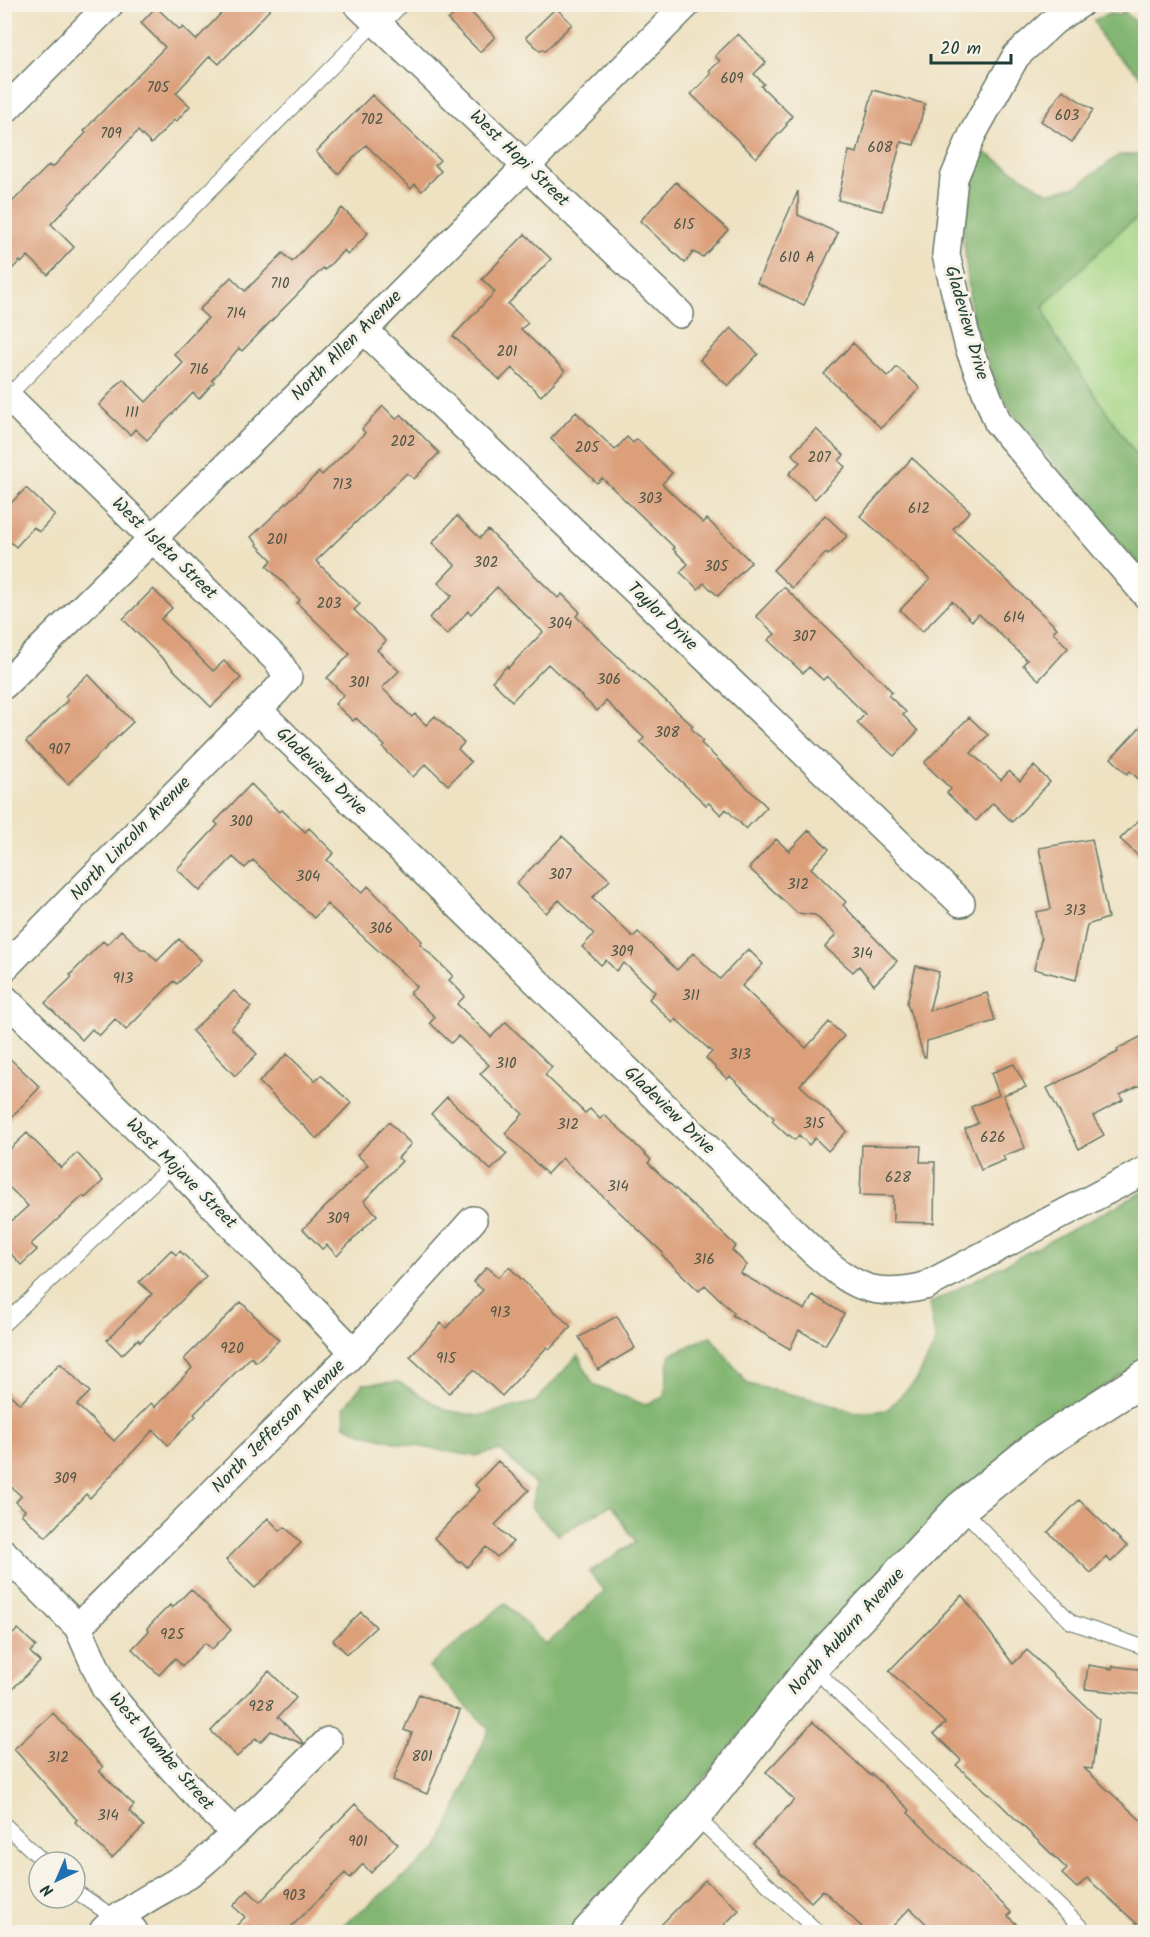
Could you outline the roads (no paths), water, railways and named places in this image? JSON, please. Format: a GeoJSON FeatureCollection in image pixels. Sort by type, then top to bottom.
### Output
{"type":"FeatureCollection","features":[{"type":"Feature","properties":{"kind":"main road","name":"North Auburn Avenue"},"geometry":{"type":"LineString","coordinates":[[594,1931],[695,1816],[812,1667],[961,1508],[1038,1446],[1146,1377]]}},
{"type":"Feature","properties":{"kind":"street"},"geometry":{"type":"LineString","coordinates":[[4,111],[110,4]]}},
{"type":"Feature","properties":{"kind":"street","name":"North Allen Avenue"},"geometry":{"type":"LineString","coordinates":[[4,686],[364,330],[687,4]]}},
{"type":"Feature","properties":{"kind":"street","name":"Gladeview Drive"},"geometry":{"type":"LineString","coordinates":[[1080,4],[1054,21],[1016,56],[973,133],[954,178],[946,255],[969,348],[998,423],[1146,595]]}},
{"type":"Feature","properties":{"kind":"street","name":"West Hopi Street"},"geometry":{"type":"LineString","coordinates":[[371,18],[680,314]]}},
{"type":"Feature","properties":{"kind":"street","name":"Taylor Drive"},"geometry":{"type":"LineString","coordinates":[[364,330],[961,903]]}},
{"type":"Feature","properties":{"kind":"street","name":"West Isleta Street"},"geometry":{"type":"LineString","coordinates":[[6,396],[278,661],[288,676],[258,710]]}},
{"type":"Feature","properties":{"kind":"street","name":"Gladeview Drive"},"geometry":{"type":"LineString","coordinates":[[258,710],[814,1252],[839,1274],[859,1285],[880,1291],[901,1292],[924,1286],[1146,1170]]}},
{"type":"Feature","properties":{"kind":"street","name":"North Lincoln Avenue"},"geometry":{"type":"LineString","coordinates":[[4,968],[258,710]]}},
{"type":"Feature","properties":{"kind":"street","name":"West Mojave Street"},"geometry":{"type":"LineString","coordinates":[[4,998],[172,1164],[354,1352]]}},
{"type":"Feature","properties":{"kind":"street","name":"North Jefferson Avenue"},"geometry":{"type":"LineString","coordinates":[[78,1627],[354,1352],[473,1220]]}},
{"type":"Feature","properties":{"kind":"street","name":"West Nambe Street"},"geometry":{"type":"LineString","coordinates":[[4,1553],[78,1627],[105,1688],[182,1780],[235,1833]]}},
{"type":"Feature","properties":{"kind":"street"},"geometry":{"type":"LineString","coordinates":[[118,1928],[134,1906],[182,1879],[205,1861],[328,1741]]}},
{"type":"Feature","properties":{"kind":"lane"},"geometry":{"type":"LineString","coordinates":[[6,396],[371,18],[402,4]]}},
{"type":"Feature","properties":{"kind":"lane"},"geometry":{"type":"LineString","coordinates":[[4,1324],[172,1164]]}},
{"type":"Feature","properties":{"kind":"lane"},"geometry":{"type":"LineString","coordinates":[[961,1508],[1071,1622],[1146,1648]]}},
{"type":"Feature","properties":{"kind":"lane"},"geometry":{"type":"LineString","coordinates":[[812,1667],[1086,1932]]}},
{"type":"Feature","properties":{"kind":"lane"},"geometry":{"type":"LineString","coordinates":[[695,1816],[818,1932]]}},
{"type":"Feature","properties":{"kind":"lane"},"geometry":{"type":"LineString","coordinates":[[4,1824],[31,1850]]}},
{"type":"Feature","properties":{"kind":"lane"},"geometry":{"type":"LineString","coordinates":[[87,1902],[118,1928]]}}]}
